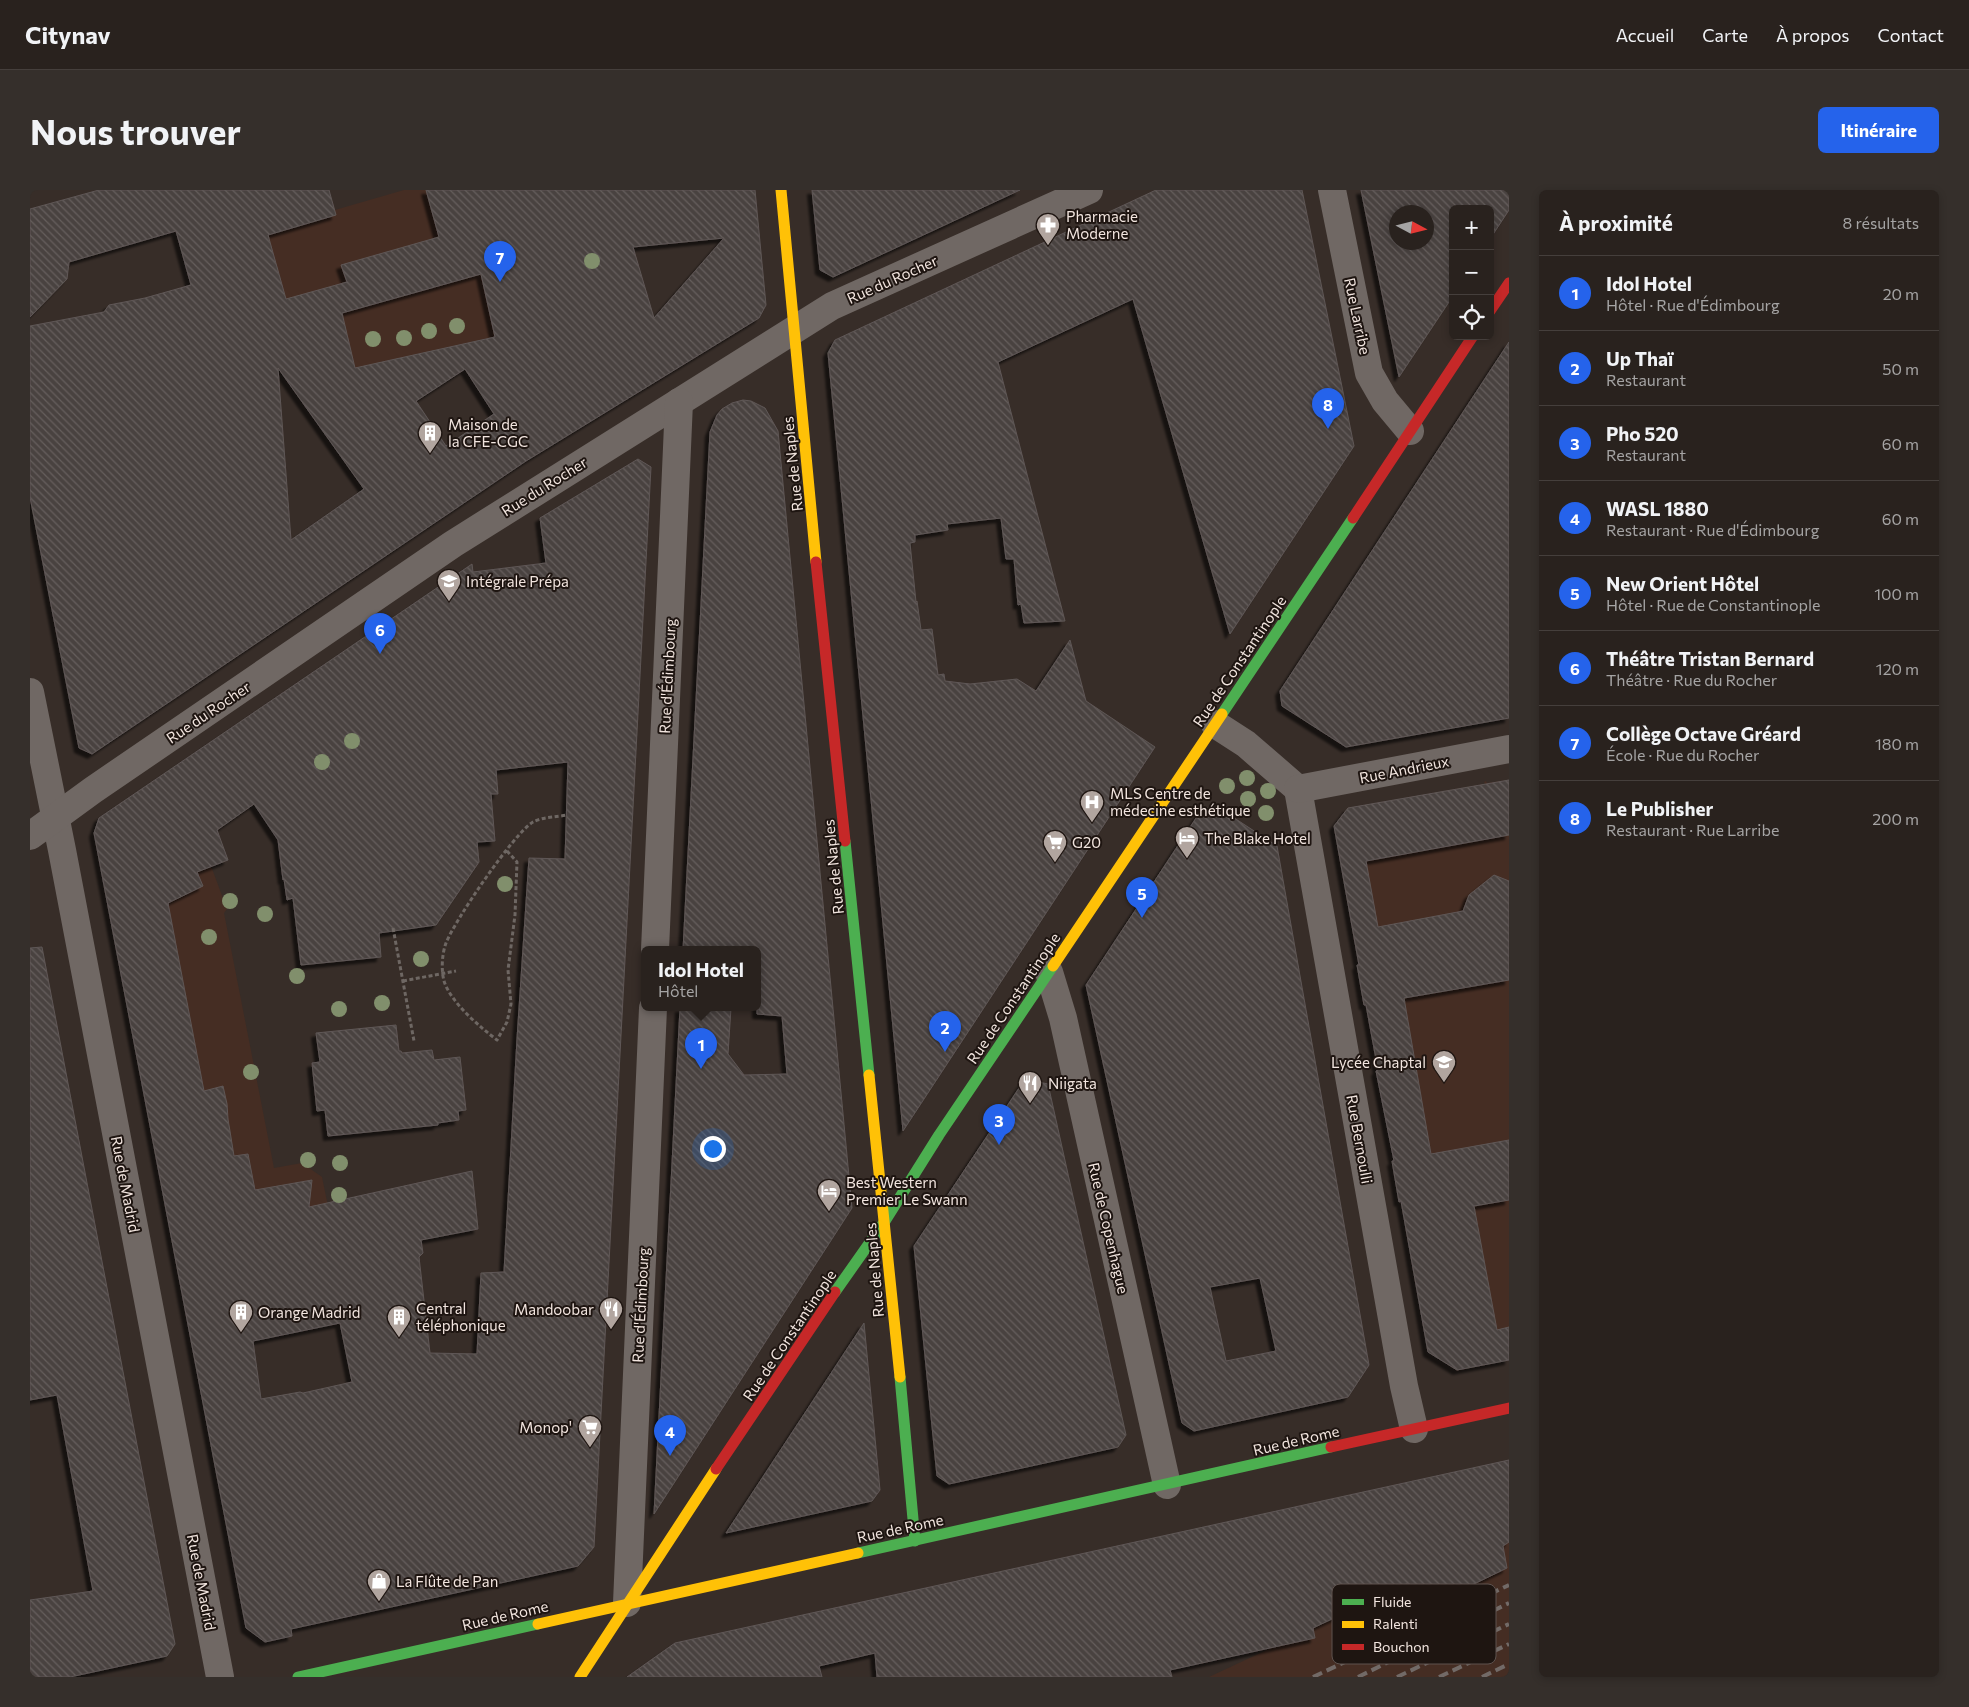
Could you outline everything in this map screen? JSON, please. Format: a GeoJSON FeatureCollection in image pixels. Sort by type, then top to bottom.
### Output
{"type":"FeatureCollection","features":[{"type":"Feature","properties":{"kind":"main road","name":"Rue de Naples"},"geometry":{"type":"LineString","coordinates":[[781,190],[915,1541]]}},
{"type":"Feature","properties":{"kind":"main road"},"geometry":{"type":"LineString","coordinates":[[1494,305],[1509,283]]}},
{"type":"Feature","properties":{"kind":"main road","name":"Rue de Constantinople"},"geometry":{"type":"LineString","coordinates":[[580,1677],[626,1603],[824,1307],[884,1221],[1471,340]]}},
{"type":"Feature","properties":{"kind":"main road","name":"Rue de Rome"},"geometry":{"type":"LineString","coordinates":[[298,1677],[1509,1408]]}},
{"type":"Feature","properties":{"kind":"street","name":"Rue du Rocher"},"geometry":{"type":"LineString","coordinates":[[30,836],[93,790],[453,544],[832,306],[1089,190]]}},
{"type":"Feature","properties":{"kind":"street","name":"Rue Larribe"},"geometry":{"type":"LineString","coordinates":[[1332,190],[1369,373],[1385,401],[1410,431]]}},
{"type":"Feature","properties":{"kind":"street","name":"Rue d'Édimbourg"},"geometry":{"type":"LineString","coordinates":[[655,946],[679,402]]}},
{"type":"Feature","properties":{"kind":"street","name":"Rue de Madrid"},"geometry":{"type":"LineString","coordinates":[[30,692],[57,822],[220,1677]]}},
{"type":"Feature","properties":{"kind":"street"},"geometry":{"type":"LineString","coordinates":[[1215,724],[1246,744],[1298,788]]}},
{"type":"Feature","properties":{"kind":"street","name":"Rue Andrieux"},"geometry":{"type":"LineString","coordinates":[[1298,788],[1509,749]]}},
{"type":"Feature","properties":{"kind":"street","name":"Rue Bernoulli"},"geometry":{"type":"LineString","coordinates":[[1298,788],[1404,1386],[1414,1429]]}},
{"type":"Feature","properties":{"kind":"street"},"geometry":{"type":"LineString","coordinates":[[30,812],[57,822]]}},
{"type":"Feature","properties":{"kind":"street","name":"Rue de Copenhague"},"geometry":{"type":"LineString","coordinates":[[1049,972],[1065,1028],[1167,1485]]}},
{"type":"Feature","properties":{"kind":"street","name":"Rue d'Édimbourg"},"geometry":{"type":"LineString","coordinates":[[626,1603],[653,1011]]}},
{"type":"Feature","properties":{"kind":"path"},"geometry":{"type":"LineString","coordinates":[[507,851],[517,862],[517,878],[515,915],[508,970],[510,1012],[498,1040],[484,1031],[460,1005],[444,982],[443,955],[446,943],[461,915],[507,851],[520,833],[534,821],[567,816]]}},
{"type":"Feature","properties":{"kind":"path"},"geometry":{"type":"LineString","coordinates":[[393,928],[414,1041]]}},
{"type":"Feature","properties":{"kind":"path"},"geometry":{"type":"LineString","coordinates":[[403,981],[456,971]]}},
{"type":"Feature","properties":{"kind":"shaded area"},"geometry":{"type":"Polygon","coordinates":[[[329,190],[335,210],[404,190],[617,190],[649,302],[355,368],[341,313],[261,335],[231,229],[329,190]]]}},
{"type":"Feature","properties":{"kind":"shaded area","name":"Lycée Chaptal"},"geometry":{"type":"Polygon","coordinates":[[[1509,780],[1509,1360],[1457,1371],[1428,1352],[1401,1202],[1399,1202],[1394,1161],[1376,1071],[1378,1070],[1366,1005],[1364,1005],[1357,965],[1359,964],[1334,826],[1348,808],[1485,784],[1484,782],[1486,781],[1487,783],[1509,780]]]}},
{"type":"Feature","properties":{"kind":"shaded area"},"geometry":{"type":"Polygon","coordinates":[[[211,866],[227,909],[224,913],[274,1168],[302,1163],[322,1177],[328,1206],[171,1236],[107,902],[211,866]]]}},
{"type":"Feature","properties":{"kind":"shaded area"},"geometry":{"type":"Polygon","coordinates":[[[1509,1537],[1509,1677],[1209,1677],[1332,1620],[1332,1664],[1496,1664],[1496,1584],[1408,1584],[1509,1537]]]}},
{"type":"Feature","properties":{"kind":"building"},"geometry":{"type":"Polygon","coordinates":[[[99,190],[329,190],[336,215],[268,235],[286,299],[347,282],[341,265],[439,237],[426,190],[755,190],[766,305],[759,318],[526,461],[92,754],[79,748],[30,497],[30,326],[104,312],[109,305],[145,298],[191,285],[176,231],[69,262],[67,279],[30,317],[30,209],[99,190]],[[724,238],[633,247],[654,318],[724,238]],[[481,274],[342,313],[355,368],[495,337],[481,274]],[[278,368],[291,540],[364,489],[278,368]],[[465,369],[416,401],[446,446],[494,414],[465,369]]]}},
{"type":"Feature","properties":{"kind":"building"},"geometry":{"type":"Polygon","coordinates":[[[812,190],[1020,190],[833,277],[820,270],[812,190]]]}},
{"type":"Feature","properties":{"kind":"building"},"geometry":{"type":"Polygon","coordinates":[[[1156,190],[1302,190],[1354,446],[1230,634],[1133,299],[998,362],[1065,621],[1024,623],[1021,604],[1018,605],[1014,559],[1006,559],[1001,518],[947,524],[948,530],[915,535],[915,542],[910,543],[916,602],[921,630],[932,629],[938,675],[944,674],[945,681],[970,684],[1017,679],[1036,691],[1070,640],[1086,701],[1155,747],[903,1131],[828,353],[835,340],[1156,190]]]}},
{"type":"Feature","properties":{"kind":"building"},"geometry":{"type":"Polygon","coordinates":[[[1361,190],[1509,190],[1509,210],[1494,233],[1494,205],[1449,205],[1449,302],[1399,377],[1361,190]]]}},
{"type":"Feature","properties":{"kind":"building"},"geometry":{"type":"Polygon","coordinates":[[[1509,342],[1509,718],[1346,747],[1282,706],[1280,691],[1509,342]]]}},
{"type":"Feature","properties":{"kind":"building"},"geometry":{"type":"Polygon","coordinates":[[[743,400],[751,401],[765,408],[778,431],[852,1208],[654,1514],[680,1011],[731,1011],[728,1054],[744,1075],[787,1074],[782,1016],[757,1014],[757,1011],[761,1011],[761,946],[683,946],[710,432],[717,415],[722,409],[732,403],[743,400]]]}},
{"type":"Feature","properties":{"kind":"building"},"geometry":{"type":"Polygon","coordinates":[[[638,459],[651,467],[594,1547],[578,1566],[291,1629],[292,1636],[265,1642],[246,1628],[94,833],[99,818],[472,564],[473,572],[546,563],[540,518],[638,459]],[[568,762],[496,770],[498,794],[491,794],[495,841],[477,842],[479,862],[436,925],[379,933],[381,957],[301,965],[293,898],[287,900],[278,840],[254,804],[217,830],[228,860],[197,872],[203,886],[168,903],[204,1091],[223,1086],[234,1156],[248,1154],[255,1190],[312,1180],[309,1207],[472,1171],[478,1229],[421,1240],[423,1253],[419,1257],[430,1353],[477,1354],[481,1273],[504,1272],[529,858],[565,859],[568,762]],[[340,1323],[253,1341],[261,1399],[303,1393],[352,1382],[340,1323]]]}},
{"type":"Feature","properties":{"kind":"building","name":"Lycée Chaptal"},"geometry":{"type":"Polygon","coordinates":[[[1509,780],[1509,835],[1366,861],[1378,927],[1463,911],[1469,895],[1494,875],[1509,881],[1509,980],[1404,998],[1431,1154],[1509,1140],[1509,1200],[1474,1206],[1497,1330],[1509,1327],[1509,1360],[1457,1370],[1428,1352],[1401,1201],[1399,1202],[1392,1161],[1394,1161],[1376,1071],[1378,1070],[1366,1005],[1364,1005],[1357,965],[1359,965],[1334,826],[1348,808],[1509,780]]]}},
{"type":"Feature","properties":{"kind":"building"},"geometry":{"type":"Polygon","coordinates":[[[1216,806],[1277,846],[1369,1365],[1348,1397],[1194,1431],[1182,1423],[1086,985],[1202,809],[1216,806]],[[1260,1278],[1210,1287],[1226,1361],[1276,1351],[1260,1278]]]}},
{"type":"Feature","properties":{"kind":"building"},"geometry":{"type":"Polygon","coordinates":[[[42,947],[175,1644],[167,1656],[70,1677],[30,1677],[30,1600],[93,1591],[57,1395],[30,1400],[30,948],[42,947]]]}},
{"type":"Feature","properties":{"kind":"building"},"geometry":{"type":"Polygon","coordinates":[[[396,1025],[399,1051],[402,1053],[432,1050],[434,1060],[460,1057],[466,1110],[458,1111],[459,1120],[438,1123],[438,1125],[328,1136],[325,1110],[317,1111],[312,1063],[320,1062],[316,1033],[396,1025]]]}},
{"type":"Feature","properties":{"kind":"building"},"geometry":{"type":"Polygon","coordinates":[[[1025,1079],[1048,1084],[1126,1435],[1118,1447],[949,1484],[937,1476],[914,1246],[1025,1079]]]}},
{"type":"Feature","properties":{"kind":"building"},"geometry":{"type":"Polygon","coordinates":[[[864,1323],[880,1490],[872,1501],[726,1533],[864,1323]]]}},
{"type":"Feature","properties":{"kind":"building"},"geometry":{"type":"Polygon","coordinates":[[[1509,1460],[1509,1542],[1503,1546],[1507,1568],[1474,1584],[1332,1584],[1332,1619],[1313,1628],[1315,1638],[1170,1670],[1172,1677],[877,1677],[875,1653],[819,1666],[822,1677],[627,1677],[675,1643],[1509,1460]]]}},
{"type":"Feature","properties":{"kind":"railway"},"geometry":{"type":"LineString","coordinates":[[1496,1591],[1509,1585]]}},
{"type":"Feature","properties":{"kind":"railway"},"geometry":{"type":"LineString","coordinates":[[1496,1609],[1509,1603]]}},
{"type":"Feature","properties":{"kind":"railway"},"geometry":{"type":"LineString","coordinates":[[1496,1630],[1509,1624]]}},
{"type":"Feature","properties":{"kind":"railway"},"geometry":{"type":"LineString","coordinates":[[1496,1650],[1509,1644]]}},
{"type":"Feature","properties":{"kind":"railway"},"geometry":{"type":"LineString","coordinates":[[1313,1677],[1341,1664]]}},
{"type":"Feature","properties":{"kind":"railway"},"geometry":{"type":"LineString","coordinates":[[1358,1677],[1385,1664]]}},
{"type":"Feature","properties":{"kind":"railway"},"geometry":{"type":"LineString","coordinates":[[1397,1677],[1424,1664]]}},
{"type":"Feature","properties":{"kind":"railway"},"geometry":{"type":"LineString","coordinates":[[1439,1677],[1467,1664]]}},
{"type":"Feature","properties":{"kind":"railway"},"geometry":{"type":"LineString","coordinates":[[1482,1677],[1509,1664]]}},
{"type":"Feature","properties":{"kind":"traffic: fast"},"geometry":{"type":"LineString","coordinates":[[1222,714],[1353,518]]}},
{"type":"Feature","properties":{"kind":"traffic: fast"},"geometry":{"type":"LineString","coordinates":[[845,841],[869,1075]]}},
{"type":"Feature","properties":{"kind":"traffic: fast"},"geometry":{"type":"LineString","coordinates":[[835,1292],[885,1221],[939,1135],[1053,966]]}},
{"type":"Feature","properties":{"kind":"traffic: fast"},"geometry":{"type":"LineString","coordinates":[[900,1377],[915,1541]]}},
{"type":"Feature","properties":{"kind":"traffic: fast"},"geometry":{"type":"LineString","coordinates":[[858,1553],[1331,1447]]}},
{"type":"Feature","properties":{"kind":"traffic: fast"},"geometry":{"type":"LineString","coordinates":[[298,1677],[538,1624]]}},
{"type":"Feature","properties":{"kind":"traffic: slow"},"geometry":{"type":"LineString","coordinates":[[781,190],[816,562]]}},
{"type":"Feature","properties":{"kind":"traffic: slow"},"geometry":{"type":"LineString","coordinates":[[1053,966],[1222,714]]}},
{"type":"Feature","properties":{"kind":"traffic: slow"},"geometry":{"type":"LineString","coordinates":[[869,1075],[900,1377]]}},
{"type":"Feature","properties":{"kind":"traffic: slow"},"geometry":{"type":"LineString","coordinates":[[580,1677],[716,1469]]}},
{"type":"Feature","properties":{"kind":"traffic: slow"},"geometry":{"type":"LineString","coordinates":[[538,1624],[858,1553]]}},
{"type":"Feature","properties":{"kind":"traffic: jam"},"geometry":{"type":"LineString","coordinates":[[1494,305],[1509,283]]}},
{"type":"Feature","properties":{"kind":"traffic: jam"},"geometry":{"type":"LineString","coordinates":[[1353,518],[1470,340]]}},
{"type":"Feature","properties":{"kind":"traffic: jam"},"geometry":{"type":"LineString","coordinates":[[816,562],[845,841]]}},
{"type":"Feature","properties":{"kind":"traffic: jam"},"geometry":{"type":"LineString","coordinates":[[716,1469],[835,1292]]}},
{"type":"Feature","properties":{"kind":"traffic: jam"},"geometry":{"type":"LineString","coordinates":[[1331,1447],[1509,1408]]}},
{"type":"Feature","properties":{"kind":"place","name":"Pharmacie Moderne"},"geometry":{"type":"Point","coordinates":[1048,246]}},
{"type":"Feature","properties":{"kind":"place","name":"Collège Octave Gréard"},"geometry":{"type":"Point","coordinates":[500,282]}},
{"type":"Feature","properties":{"kind":"place","name":"Le Publisher"},"geometry":{"type":"Point","coordinates":[1328,429]}},
{"type":"Feature","properties":{"kind":"place","name":"Maison de la CFE-CGC"},"geometry":{"type":"Point","coordinates":[430,454]}},
{"type":"Feature","properties":{"kind":"place","name":"Intégrale Prépa"},"geometry":{"type":"Point","coordinates":[449,602]}},
{"type":"Feature","properties":{"kind":"place","name":"Théâtre Tristan Bernard"},"geometry":{"type":"Point","coordinates":[380,654]}},
{"type":"Feature","properties":{"kind":"place","name":"MLS Centre de médecine esthétique"},"geometry":{"type":"Point","coordinates":[1092,823]}},
{"type":"Feature","properties":{"kind":"place","name":"The Blake Hotel"},"geometry":{"type":"Point","coordinates":[1187,859]}},
{"type":"Feature","properties":{"kind":"place","name":"G20"},"geometry":{"type":"Point","coordinates":[1055,863]}},
{"type":"Feature","properties":{"kind":"place","name":"New Orient Hôtel"},"geometry":{"type":"Point","coordinates":[1142,918]}},
{"type":"Feature","properties":{"kind":"place","name":"Up Thaï"},"geometry":{"type":"Point","coordinates":[945,1052]}},
{"type":"Feature","properties":{"kind":"place","name":"Idol Hotel"},"geometry":{"type":"Point","coordinates":[701,1069]}},
{"type":"Feature","properties":{"kind":"place","name":"Lycée Chaptal"},"geometry":{"type":"Point","coordinates":[1444,1083]}},
{"type":"Feature","properties":{"kind":"place","name":"Niigata"},"geometry":{"type":"Point","coordinates":[1030,1104]}},
{"type":"Feature","properties":{"kind":"place","name":"Pho 520"},"geometry":{"type":"Point","coordinates":[999,1145]}},
{"type":"Feature","properties":{"kind":"place","name":"Best Western Premier Le Swann"},"geometry":{"type":"Point","coordinates":[829,1212]}},
{"type":"Feature","properties":{"kind":"place","name":"Mandoobar"},"geometry":{"type":"Point","coordinates":[611,1330]}},
{"type":"Feature","properties":{"kind":"place","name":"Orange Madrid"},"geometry":{"type":"Point","coordinates":[241,1333]}},
{"type":"Feature","properties":{"kind":"place","name":"Central téléphonique"},"geometry":{"type":"Point","coordinates":[399,1338]}},
{"type":"Feature","properties":{"kind":"place","name":"Monop'"},"geometry":{"type":"Point","coordinates":[590,1448]}},
{"type":"Feature","properties":{"kind":"place","name":"WASL 1880"},"geometry":{"type":"Point","coordinates":[670,1456]}},
{"type":"Feature","properties":{"kind":"place","name":"La Flûte de Pan"},"geometry":{"type":"Point","coordinates":[379,1602]}}]}
